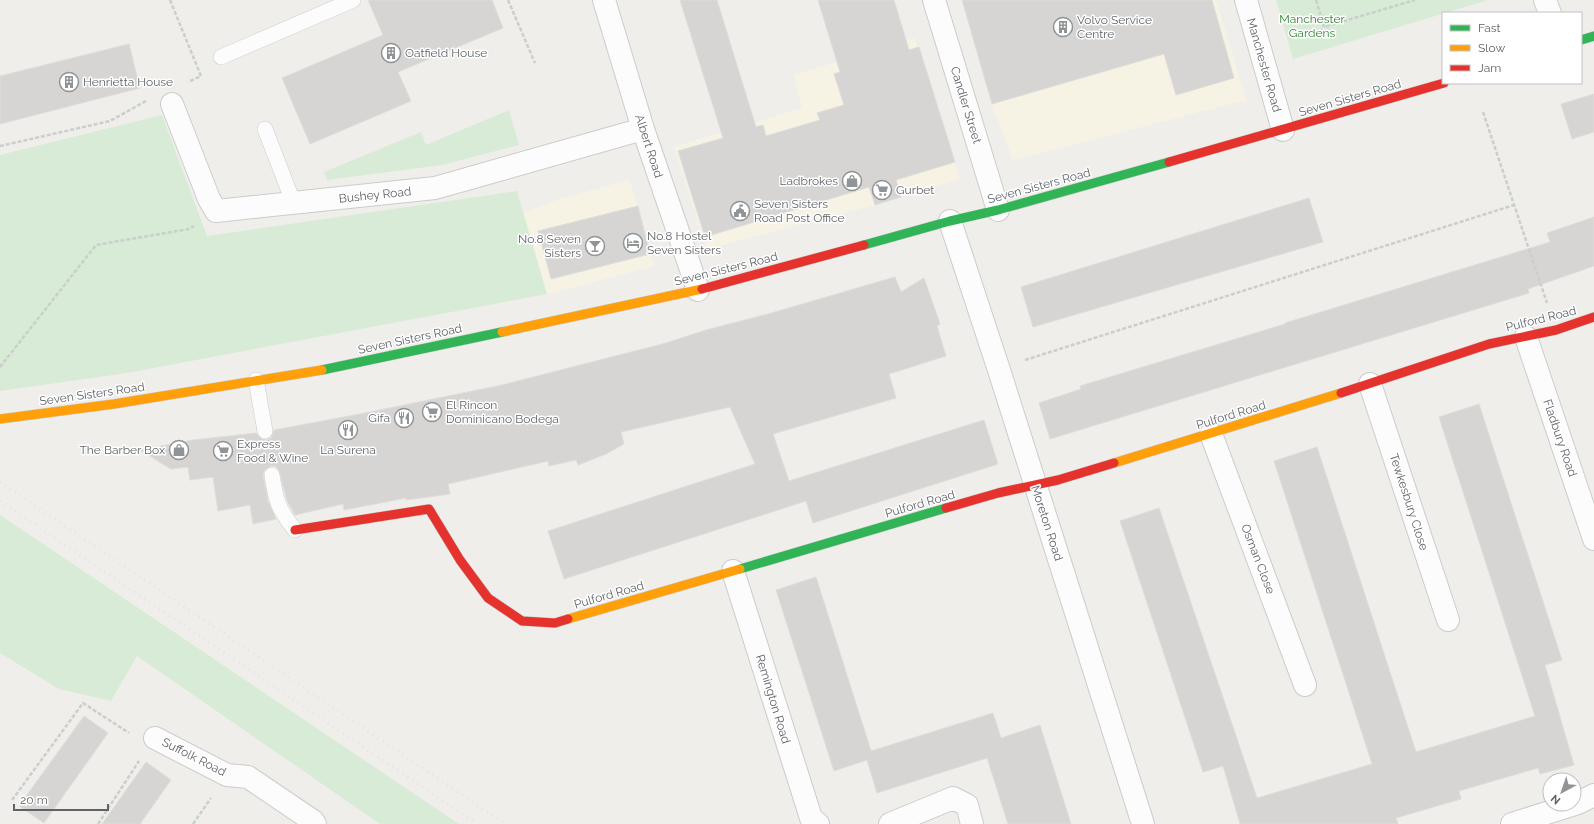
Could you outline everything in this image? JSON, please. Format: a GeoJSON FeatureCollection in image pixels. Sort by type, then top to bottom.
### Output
{"type":"FeatureCollection","features":[{"type":"Feature","properties":{"kind":"main road"},"geometry":{"type":"LineString","coordinates":[[1582,40],[1594,36]]}},
{"type":"Feature","properties":{"kind":"main road","name":"Seven Sisters Road"},"geometry":{"type":"LineString","coordinates":[[0,419],[114,404],[343,366],[698,290],[950,221],[998,210],[1442,84]]}},
{"type":"Feature","properties":{"kind":"main road","name":"Pulford Road"},"geometry":{"type":"LineString","coordinates":[[295,530],[429,509],[460,560],[488,598],[522,621],[555,623],[998,493],[1058,480],[1370,384],[1489,344],[1556,330],[1594,317]]}},
{"type":"Feature","properties":{"kind":"street","name":"Albert Road"},"geometry":{"type":"LineString","coordinates":[[604,0],[643,129],[698,290]]}},
{"type":"Feature","properties":{"kind":"street","name":"Candler Street"},"geometry":{"type":"LineString","coordinates":[[934,0],[998,210]]}},
{"type":"Feature","properties":{"kind":"street","name":"Manchester Road"},"geometry":{"type":"LineString","coordinates":[[1246,0],[1283,130]]}},
{"type":"Feature","properties":{"kind":"street"},"geometry":{"type":"LineString","coordinates":[[1545,0],[1550,12]]}},
{"type":"Feature","properties":{"kind":"street"},"geometry":{"type":"LineString","coordinates":[[172,104],[209,199],[216,211]]}},
{"type":"Feature","properties":{"kind":"street","name":"Bushey Road"},"geometry":{"type":"LineString","coordinates":[[216,211],[435,188],[643,129]]}},
{"type":"Feature","properties":{"kind":"street","name":"Moreton Road"},"geometry":{"type":"LineString","coordinates":[[950,221],[999,370],[1034,485],[1143,824]]}},
{"type":"Feature","properties":{"kind":"street","name":"Fladbury Road"},"geometry":{"type":"LineString","coordinates":[[1526,337],[1593,534]]}},
{"type":"Feature","properties":{"kind":"street","name":"Tewkesbury Close"},"geometry":{"type":"LineString","coordinates":[[1370,384],[1448,620]]}},
{"type":"Feature","properties":{"kind":"street","name":"Osman Close"},"geometry":{"type":"LineString","coordinates":[[1211,434],[1305,685]]}},
{"type":"Feature","properties":{"kind":"street","name":"Remington Road"},"geometry":{"type":"LineString","coordinates":[[733,571],[811,818],[818,824]]}},
{"type":"Feature","properties":{"kind":"street","name":"Suffolk Road"},"geometry":{"type":"LineString","coordinates":[[152,742],[227,775],[248,777],[314,821],[315,824]]}},
{"type":"Feature","properties":{"kind":"street"},"geometry":{"type":"LineString","coordinates":[[1512,824],[1578,803],[1594,795]]}},
{"type":"Feature","properties":{"kind":"street"},"geometry":{"type":"LineString","coordinates":[[890,824],[953,798],[967,805],[972,824]]}},
{"type":"Feature","properties":{"kind":"lane"},"geometry":{"type":"LineString","coordinates":[[221,57],[353,0]]}},
{"type":"Feature","properties":{"kind":"lane"},"geometry":{"type":"LineString","coordinates":[[265,129],[294,204]]}},
{"type":"Feature","properties":{"kind":"lane"},"geometry":{"type":"LineString","coordinates":[[256,380],[265,432]]}},
{"type":"Feature","properties":{"kind":"lane"},"geometry":{"type":"LineString","coordinates":[[272,475],[276,498],[282,513],[295,530]]}},
{"type":"Feature","properties":{"kind":"path"},"geometry":{"type":"LineString","coordinates":[[170,0],[201,76],[187,82]]}},
{"type":"Feature","properties":{"kind":"path"},"geometry":{"type":"LineString","coordinates":[[508,0],[535,63]]}},
{"type":"Feature","properties":{"kind":"path"},"geometry":{"type":"LineString","coordinates":[[1316,0],[1324,26],[1415,0]]}},
{"type":"Feature","properties":{"kind":"path"},"geometry":{"type":"LineString","coordinates":[[0,146],[110,121],[149,100]]}},
{"type":"Feature","properties":{"kind":"path"},"geometry":{"type":"LineString","coordinates":[[1483,112],[1548,305]]}},
{"type":"Feature","properties":{"kind":"path"},"geometry":{"type":"LineString","coordinates":[[1023,360],[1514,205]]}},
{"type":"Feature","properties":{"kind":"path"},"geometry":{"type":"LineString","coordinates":[[0,367],[96,245],[190,229],[216,211]]}},
{"type":"Feature","properties":{"kind":"path"},"geometry":{"type":"LineString","coordinates":[[12,800],[83,703],[152,742],[98,824]]}},
{"type":"Feature","properties":{"kind":"shaded area"},"geometry":{"type":"Polygon","coordinates":[[[962,0],[1216,0],[1246,100],[1013,160],[992,104],[962,0]]]}},
{"type":"Feature","properties":{"kind":"shaded area"},"geometry":{"type":"Polygon","coordinates":[[[915,38],[955,162],[959,179],[875,205],[707,249],[674,147],[802,108],[794,75],[915,38]]]}},
{"type":"Feature","properties":{"kind":"shaded area"},"geometry":{"type":"Polygon","coordinates":[[[629,180],[638,206],[650,254],[655,266],[547,294],[523,213],[560,199],[629,180]]]}},
{"type":"Feature","properties":{"kind":"green space","name":"Manchester Gardens"},"geometry":{"type":"Polygon","coordinates":[[[1276,0],[1488,0],[1448,12],[1442,12],[1442,14],[1293,59],[1276,0]]]}},
{"type":"Feature","properties":{"kind":"green space"},"geometry":{"type":"Polygon","coordinates":[[[509,110],[519,145],[442,165],[327,180],[324,172],[421,132],[426,145],[509,110]]]}},
{"type":"Feature","properties":{"kind":"green space"},"geometry":{"type":"Polygon","coordinates":[[[162,115],[207,236],[517,191],[547,294],[127,373],[0,391],[0,155],[162,115]]]}},
{"type":"Feature","properties":{"kind":"green space"},"geometry":{"type":"Polygon","coordinates":[[[0,515],[459,824],[380,824],[137,656],[111,701],[59,689],[0,653],[0,515]]]}},
{"type":"Feature","properties":{"kind":"building","name":"Oatfield House"},"geometry":{"type":"Polygon","coordinates":[[[368,0],[492,0],[503,28],[398,72],[411,101],[310,144],[282,78],[383,35],[368,0]]]}},
{"type":"Feature","properties":{"kind":"building"},"geometry":{"type":"Polygon","coordinates":[[[680,0],[717,0],[756,127],[763,125],[766,136],[820,120],[817,113],[844,105],[834,74],[840,72],[818,0],[894,0],[909,50],[919,47],[955,162],[896,180],[901,197],[875,205],[869,187],[705,237],[678,151],[723,138],[680,0]]]}},
{"type":"Feature","properties":{"kind":"building","name":"Volvo Service Centre"},"geometry":{"type":"Polygon","coordinates":[[[962,0],[1212,0],[1234,78],[1176,95],[1164,54],[992,104],[962,0]]]}},
{"type":"Feature","properties":{"kind":"building","name":"Henrietta House"},"geometry":{"type":"Polygon","coordinates":[[[129,44],[140,88],[0,124],[0,76],[129,44]]]}},
{"type":"Feature","properties":{"kind":"building"},"geometry":{"type":"Polygon","coordinates":[[[1594,94],[1594,132],[1572,139],[1561,104],[1594,94]]]}},
{"type":"Feature","properties":{"kind":"building"},"geometry":{"type":"Polygon","coordinates":[[[1309,198],[1323,242],[1033,327],[1021,287],[1309,198]]]}},
{"type":"Feature","properties":{"kind":"building"},"geometry":{"type":"Polygon","coordinates":[[[638,206],[650,254],[551,279],[538,231],[638,206]]]}},
{"type":"Feature","properties":{"kind":"building"},"geometry":{"type":"Polygon","coordinates":[[[1594,217],[1594,266],[1528,289],[1529,293],[1050,439],[1039,403],[1081,389],[1080,386],[1550,242],[1547,233],[1594,217]]]}},
{"type":"Feature","properties":{"kind":"building"},"geometry":{"type":"Polygon","coordinates":[[[895,277],[901,292],[924,278],[940,324],[937,326],[946,356],[889,374],[896,398],[773,434],[789,481],[984,420],[998,464],[813,523],[806,501],[564,579],[548,531],[755,464],[730,407],[621,432],[624,444],[606,454],[578,465],[576,460],[549,466],[548,461],[448,484],[450,494],[406,500],[406,498],[344,510],[343,504],[295,515],[287,501],[279,470],[275,466],[270,466],[264,471],[263,476],[268,501],[276,519],[253,524],[250,505],[218,511],[213,477],[190,480],[188,467],[171,469],[140,450],[193,440],[256,433],[262,439],[267,440],[271,438],[274,430],[502,385],[666,343],[706,330],[768,314],[895,277]]]}},
{"type":"Feature","properties":{"kind":"building"},"geometry":{"type":"Polygon","coordinates":[[[1479,404],[1562,660],[1545,665],[1574,765],[1542,772],[1540,774],[1538,768],[1459,791],[1461,799],[1396,818],[1398,824],[1240,824],[1223,766],[1203,772],[1120,521],[1159,508],[1257,798],[1372,764],[1274,461],[1317,447],[1416,752],[1535,716],[1439,417],[1479,404]]]}},
{"type":"Feature","properties":{"kind":"building"},"geometry":{"type":"Polygon","coordinates":[[[816,577],[871,751],[993,713],[1001,738],[1040,725],[1071,824],[1008,824],[987,758],[877,793],[867,760],[834,771],[776,590],[816,577]]]}},
{"type":"Feature","properties":{"kind":"building"},"geometry":{"type":"Polygon","coordinates":[[[84,716],[108,733],[44,823],[19,806],[84,716]]]}},
{"type":"Feature","properties":{"kind":"building"},"geometry":{"type":"Polygon","coordinates":[[[146,762],[171,780],[140,824],[102,824],[146,762]]]}},
{"type":"Feature","properties":{"kind":"railway"},"geometry":{"type":"LineString","coordinates":[[0,482],[505,824]]}},
{"type":"Feature","properties":{"kind":"railway"},"geometry":{"type":"LineString","coordinates":[[0,501],[477,824]]}},
{"type":"Feature","properties":{"kind":"traffic: fast"},"geometry":{"type":"LineString","coordinates":[[1582,40],[1594,36]]}},
{"type":"Feature","properties":{"kind":"traffic: fast"},"geometry":{"type":"LineString","coordinates":[[864,245],[950,221],[998,210],[1169,162]]}},
{"type":"Feature","properties":{"kind":"traffic: fast"},"geometry":{"type":"LineString","coordinates":[[322,370],[502,332]]}},
{"type":"Feature","properties":{"kind":"traffic: fast"},"geometry":{"type":"LineString","coordinates":[[740,569],[946,508]]}},
{"type":"Feature","properties":{"kind":"traffic: slow"},"geometry":{"type":"LineString","coordinates":[[502,332],[702,289]]}},
{"type":"Feature","properties":{"kind":"traffic: slow"},"geometry":{"type":"LineString","coordinates":[[0,419],[114,404],[322,370]]}},
{"type":"Feature","properties":{"kind":"traffic: slow"},"geometry":{"type":"LineString","coordinates":[[1114,463],[1341,393]]}},
{"type":"Feature","properties":{"kind":"traffic: slow"},"geometry":{"type":"LineString","coordinates":[[568,619],[740,569]]}},
{"type":"Feature","properties":{"kind":"traffic: jam"},"geometry":{"type":"LineString","coordinates":[[1169,162],[1442,84]]}},
{"type":"Feature","properties":{"kind":"traffic: jam"},"geometry":{"type":"LineString","coordinates":[[702,289],[864,245]]}},
{"type":"Feature","properties":{"kind":"traffic: jam"},"geometry":{"type":"LineString","coordinates":[[1341,393],[1489,344],[1556,330],[1594,317]]}},
{"type":"Feature","properties":{"kind":"traffic: jam"},"geometry":{"type":"LineString","coordinates":[[946,508],[998,493],[1058,480],[1114,463]]}},
{"type":"Feature","properties":{"kind":"traffic: jam"},"geometry":{"type":"LineString","coordinates":[[295,530],[429,509],[460,560],[488,598],[522,621],[555,623],[568,619]]}},
{"type":"Feature","properties":{"kind":"place","name":"Volvo Service Centre"},"geometry":{"type":"Point","coordinates":[1063,27]}},
{"type":"Feature","properties":{"kind":"place","name":"Oatfield House"},"geometry":{"type":"Point","coordinates":[391,53]}},
{"type":"Feature","properties":{"kind":"place","name":"Henrietta House"},"geometry":{"type":"Point","coordinates":[69,82]}},
{"type":"Feature","properties":{"kind":"place","name":"Ladbrokes"},"geometry":{"type":"Point","coordinates":[852,181]}},
{"type":"Feature","properties":{"kind":"place","name":"Gurbet"},"geometry":{"type":"Point","coordinates":[882,190]}},
{"type":"Feature","properties":{"kind":"place","name":"Seven Sisters Road Post Office"},"geometry":{"type":"Point","coordinates":[740,211]}},
{"type":"Feature","properties":{"kind":"place","name":"No.8 Hostel Seven Sisters"},"geometry":{"type":"Point","coordinates":[633,243]}},
{"type":"Feature","properties":{"kind":"place","name":"No.8 Seven Sisters"},"geometry":{"type":"Point","coordinates":[595,246]}},
{"type":"Feature","properties":{"kind":"place","name":"El Rincon Dominicano Bodega"},"geometry":{"type":"Point","coordinates":[432,412]}},
{"type":"Feature","properties":{"kind":"place","name":"Gifa"},"geometry":{"type":"Point","coordinates":[404,418]}},
{"type":"Feature","properties":{"kind":"place","name":"La Surena"},"geometry":{"type":"Point","coordinates":[348,430]}},
{"type":"Feature","properties":{"kind":"place","name":"The Barber Box"},"geometry":{"type":"Point","coordinates":[179,450]}},
{"type":"Feature","properties":{"kind":"place","name":"Express Food & Wine"},"geometry":{"type":"Point","coordinates":[223,451]}}]}
